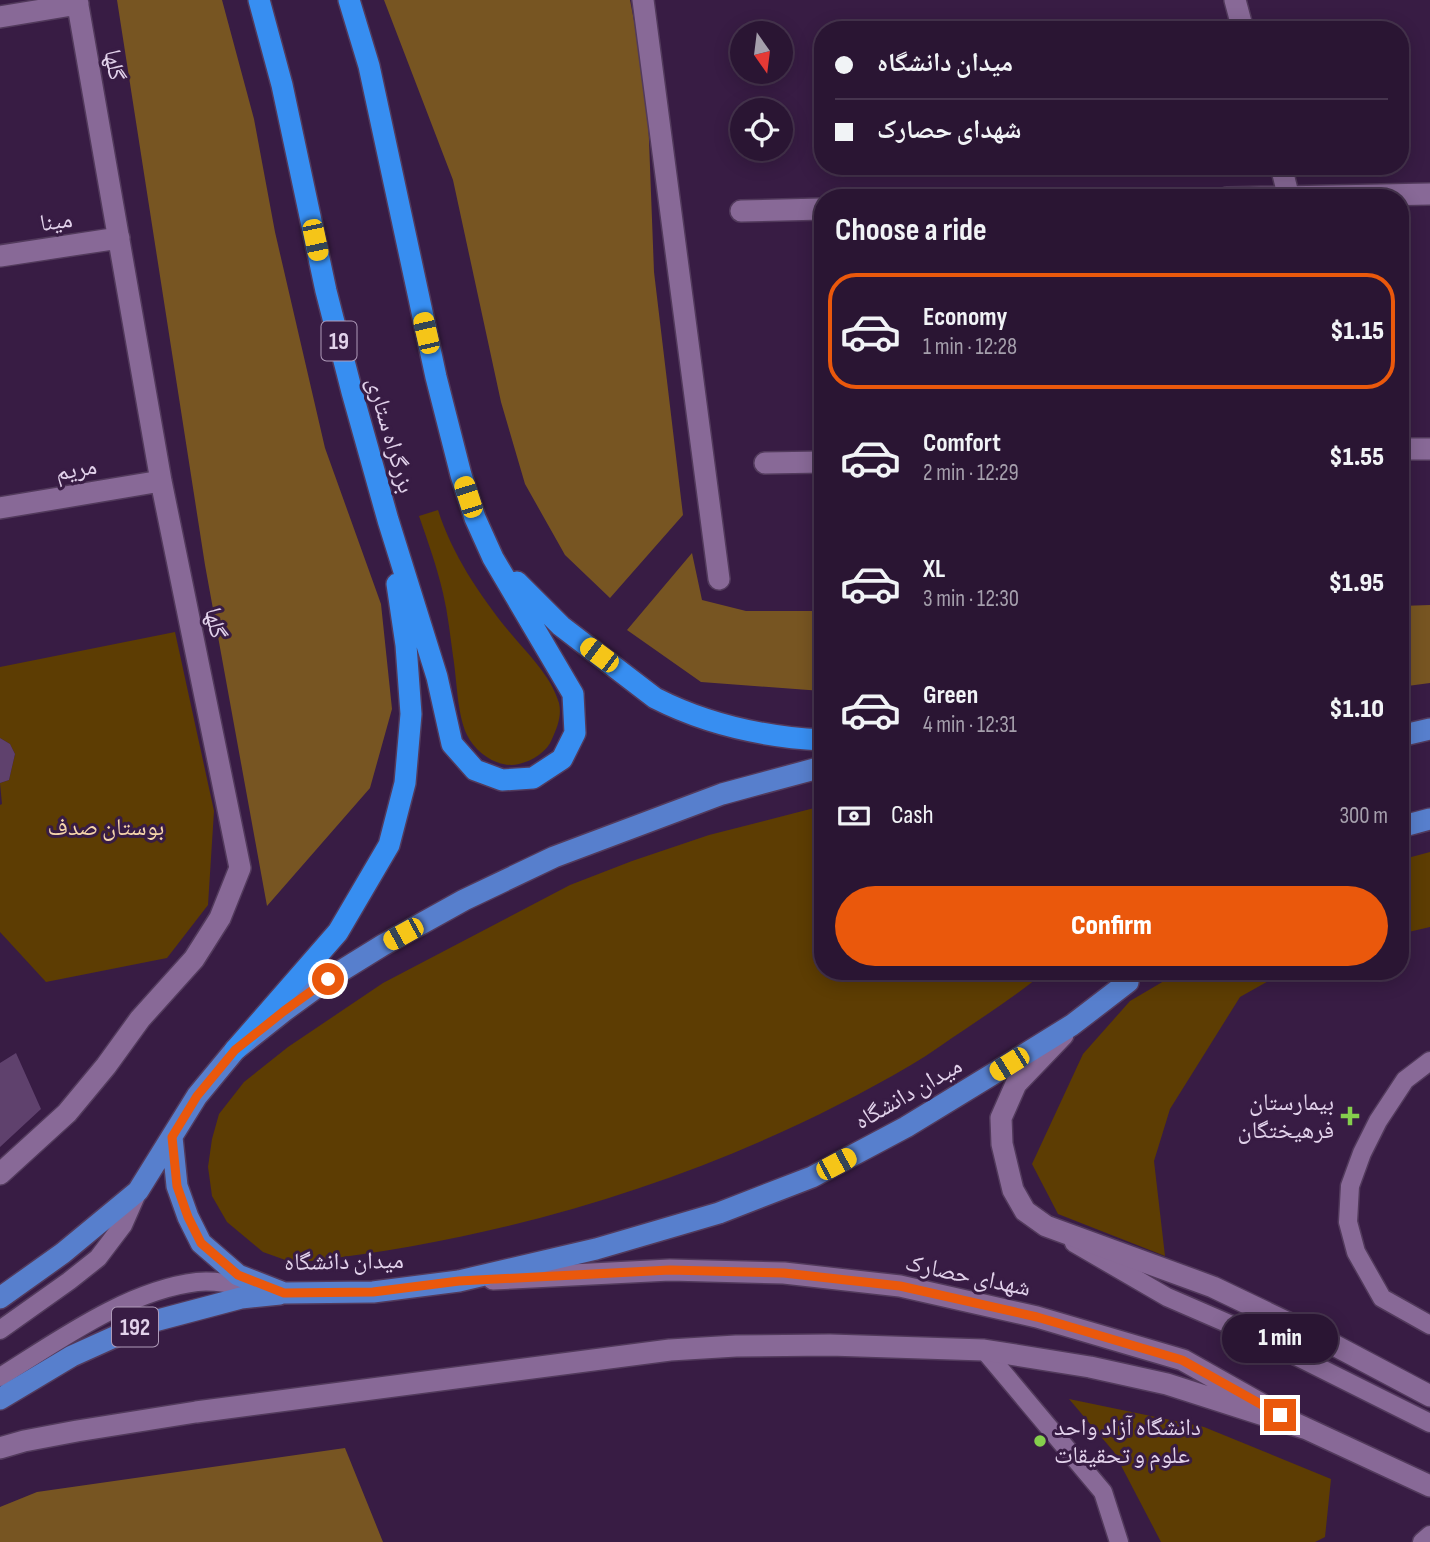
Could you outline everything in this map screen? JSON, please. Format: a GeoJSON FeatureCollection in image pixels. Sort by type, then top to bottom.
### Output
{"type":"FeatureCollection","features":[{"type":"Feature","properties":{"kind":"highway","name":"بزرگراه ستاری"},"geometry":{"type":"LineString","coordinates":[[259,0],[282,85],[326,291],[352,392],[437,677],[452,744],[475,770],[502,780],[533,778],[562,759],[575,733],[573,694],[494,558]]}},
{"type":"Feature","properties":{"kind":"highway"},"geometry":{"type":"LineString","coordinates":[[349,0],[369,66],[445,414],[475,518],[494,558],[561,626],[655,698],[730,726],[796,739],[814,740]]}},
{"type":"Feature","properties":{"kind":"highway"},"geometry":{"type":"LineString","coordinates":[[235,1050],[338,932],[389,845],[405,783],[411,714],[406,645],[388,520]]}},
{"type":"Feature","properties":{"kind":"main road"},"geometry":{"type":"LineString","coordinates":[[643,0],[719,579]]}},
{"type":"Feature","properties":{"kind":"main road"},"geometry":{"type":"LineString","coordinates":[[1235,0],[1241,21]]}},
{"type":"Feature","properties":{"kind":"main road"},"geometry":{"type":"LineString","coordinates":[[0,16],[78,2]]}},
{"type":"Feature","properties":{"kind":"main road","name":"گلها"},"geometry":{"type":"LineString","coordinates":[[0,1174],[67,1113],[106,1066],[140,1018],[194,959],[220,918],[240,868],[161,481],[78,2]]}},
{"type":"Feature","properties":{"kind":"main road"},"geometry":{"type":"LineString","coordinates":[[1409,194],[1430,194]]}},
{"type":"Feature","properties":{"kind":"main road"},"geometry":{"type":"LineString","coordinates":[[741,211],[814,209]]}},
{"type":"Feature","properties":{"kind":"main road","name":"مینا"},"geometry":{"type":"LineString","coordinates":[[0,256],[119,238]]}},
{"type":"Feature","properties":{"kind":"main road"},"geometry":{"type":"LineString","coordinates":[[1409,449],[1430,449]]}},
{"type":"Feature","properties":{"kind":"main road"},"geometry":{"type":"LineString","coordinates":[[765,463],[814,462]]}},
{"type":"Feature","properties":{"kind":"main road","name":"مریم"},"geometry":{"type":"LineString","coordinates":[[0,508],[161,481]]}},
{"type":"Feature","properties":{"kind":"main road"},"geometry":{"type":"LineString","coordinates":[[1409,734],[1430,729]]}},
{"type":"Feature","properties":{"kind":"main road"},"geometry":{"type":"LineString","coordinates":[[0,1298],[63,1253],[138,1192],[197,1096],[235,1050],[328,979],[383,945],[487,889],[554,857],[722,794],[814,769]]}},
{"type":"Feature","properties":{"kind":"main road"},"geometry":{"type":"LineString","coordinates":[[1409,825],[1430,819]]}},
{"type":"Feature","properties":{"kind":"main road","name":"میدان دانشگاه"},"geometry":{"type":"LineString","coordinates":[[172,1137],[177,1186],[188,1217],[201,1243],[238,1275],[284,1293],[373,1292],[459,1281],[596,1249],[707,1217],[812,1177],[906,1127],[1072,1024],[1127,980]]}},
{"type":"Feature","properties":{"kind":"main road"},"geometry":{"type":"LineString","coordinates":[[1072,1024],[1016,1084],[1001,1118],[1002,1144],[1013,1190],[1025,1211],[1046,1226],[1213,1287],[1332,1344],[1430,1396]]}},
{"type":"Feature","properties":{"kind":"main road","name":"شهدای حصارک"},"geometry":{"type":"LineString","coordinates":[[459,1281],[670,1270],[784,1273],[900,1286],[1037,1317],[1182,1360],[1304,1428],[1430,1486]]}},
{"type":"Feature","properties":{"kind":"main road","name":"192"},"geometry":{"type":"LineString","coordinates":[[0,1399],[72,1356],[143,1324],[241,1298],[284,1293]]}},
{"type":"Feature","properties":{"kind":"main road"},"geometry":{"type":"LineString","coordinates":[[0,1448],[77,1431],[196,1412],[670,1350],[736,1346],[830,1345],[984,1350],[1090,1367],[1167,1384],[1304,1428]]}},
{"type":"Feature","properties":{"kind":"lane"},"geometry":{"type":"LineString","coordinates":[[1430,1061],[1405,1080],[1372,1132],[1350,1186],[1348,1222],[1356,1252],[1382,1298],[1430,1325]]}},
{"type":"Feature","properties":{"kind":"lane"},"geometry":{"type":"LineString","coordinates":[[0,1330],[98,1258],[123,1225],[138,1192]]}},
{"type":"Feature","properties":{"kind":"lane"},"geometry":{"type":"LineString","coordinates":[[1046,1226],[1167,1297],[1250,1333],[1430,1423]]}},
{"type":"Feature","properties":{"kind":"lane"},"geometry":{"type":"LineString","coordinates":[[0,1377],[94,1319],[153,1292],[199,1282],[225,1283],[284,1293]]}},
{"type":"Feature","properties":{"kind":"lane"},"geometry":{"type":"LineString","coordinates":[[984,1350],[1103,1492],[1119,1542]]}},
{"type":"Feature","properties":{"kind":"lane"},"geometry":{"type":"LineString","coordinates":[[1422,1542],[1430,1535]]}},
{"type":"Feature","properties":{"kind":"green space"},"geometry":{"type":"Polygon","coordinates":[[[438,510],[467,573],[497,616],[544,673],[559,703],[559,722],[550,744],[524,763],[503,764],[488,758],[471,742],[464,727],[445,601],[419,516],[438,510]]]}},
{"type":"Feature","properties":{"kind":"green space","name":"بوستان صدف"},"geometry":{"type":"Polygon","coordinates":[[[175,632],[214,811],[208,905],[167,958],[46,982],[0,932],[0,783],[9,780],[15,754],[10,744],[0,738],[0,667],[175,632]]]}},
{"type":"Feature","properties":{"kind":"green space"},"geometry":{"type":"Polygon","coordinates":[[[814,808],[814,980],[1035,980],[911,1065],[842,1103],[696,1168],[621,1194],[544,1217],[467,1235],[310,1261],[291,1262],[263,1252],[227,1222],[212,1196],[208,1167],[219,1114],[244,1082],[288,1047],[383,983],[570,885],[709,835],[814,808]]]}},
{"type":"Feature","properties":{"kind":"green space"},"geometry":{"type":"Polygon","coordinates":[[[1430,852],[1430,927],[1409,932],[1409,858],[1430,852]]]}},
{"type":"Feature","properties":{"kind":"green space"},"geometry":{"type":"Polygon","coordinates":[[[1166,980],[1270,980],[1240,997],[1170,1109],[1154,1161],[1165,1256],[1058,1214],[1032,1164],[1083,1054],[1130,1001],[1166,980]]]}},
{"type":"Feature","properties":{"kind":"green space"},"geometry":{"type":"Polygon","coordinates":[[[1069,1399],[1204,1427],[1331,1479],[1325,1537],[1315,1542],[1161,1542],[1114,1452],[1069,1399]]]}},
{"type":"Feature","properties":{"kind":"shaded area"},"geometry":{"type":"Polygon","coordinates":[[[117,0],[222,0],[254,119],[275,232],[325,448],[381,604],[392,709],[370,788],[267,906],[205,565],[117,0]]]}},
{"type":"Feature","properties":{"kind":"shaded area"},"geometry":{"type":"Polygon","coordinates":[[[384,0],[630,0],[647,88],[654,272],[683,515],[610,598],[565,555],[525,484],[501,402],[453,180],[384,0]]]}},
{"type":"Feature","properties":{"kind":"shaded area"},"geometry":{"type":"Polygon","coordinates":[[[692,553],[702,600],[746,611],[814,611],[814,690],[701,682],[627,630],[692,553]]]}},
{"type":"Feature","properties":{"kind":"shaded area"},"geometry":{"type":"Polygon","coordinates":[[[1430,605],[1430,683],[1409,686],[1409,606],[1430,605]]]}},
{"type":"Feature","properties":{"kind":"shaded area"},"geometry":{"type":"Polygon","coordinates":[[[345,1448],[383,1542],[0,1542],[0,1507],[37,1492],[345,1448]]]}},
{"type":"Feature","properties":{"kind":"building"},"geometry":{"type":"Polygon","coordinates":[[[0,738],[10,744],[15,754],[9,780],[0,783],[0,738]]]}},
{"type":"Feature","properties":{"kind":"building"},"geometry":{"type":"Polygon","coordinates":[[[16,1053],[41,1109],[0,1147],[0,1063],[16,1053]]]}},
{"type":"Feature","properties":{"kind":"place","name":"بیمارستان فرهیختگان"},"geometry":{"type":"Point","coordinates":[1350,1116]}},
{"type":"Feature","properties":{"kind":"place","name":"دانشگاه آزاد واحد علوم و تحقیقات"},"geometry":{"type":"Point","coordinates":[1040,1441]}},
{"type":"Feature","properties":{"kind":"route"},"geometry":{"type":"LineString","coordinates":[[328,979],[235,1050],[197,1096],[172,1137],[177,1186],[188,1217],[201,1243],[238,1275],[284,1293],[373,1292],[459,1281],[670,1270],[784,1273],[900,1286],[1037,1317],[1182,1360],[1280,1415]]}}]}
